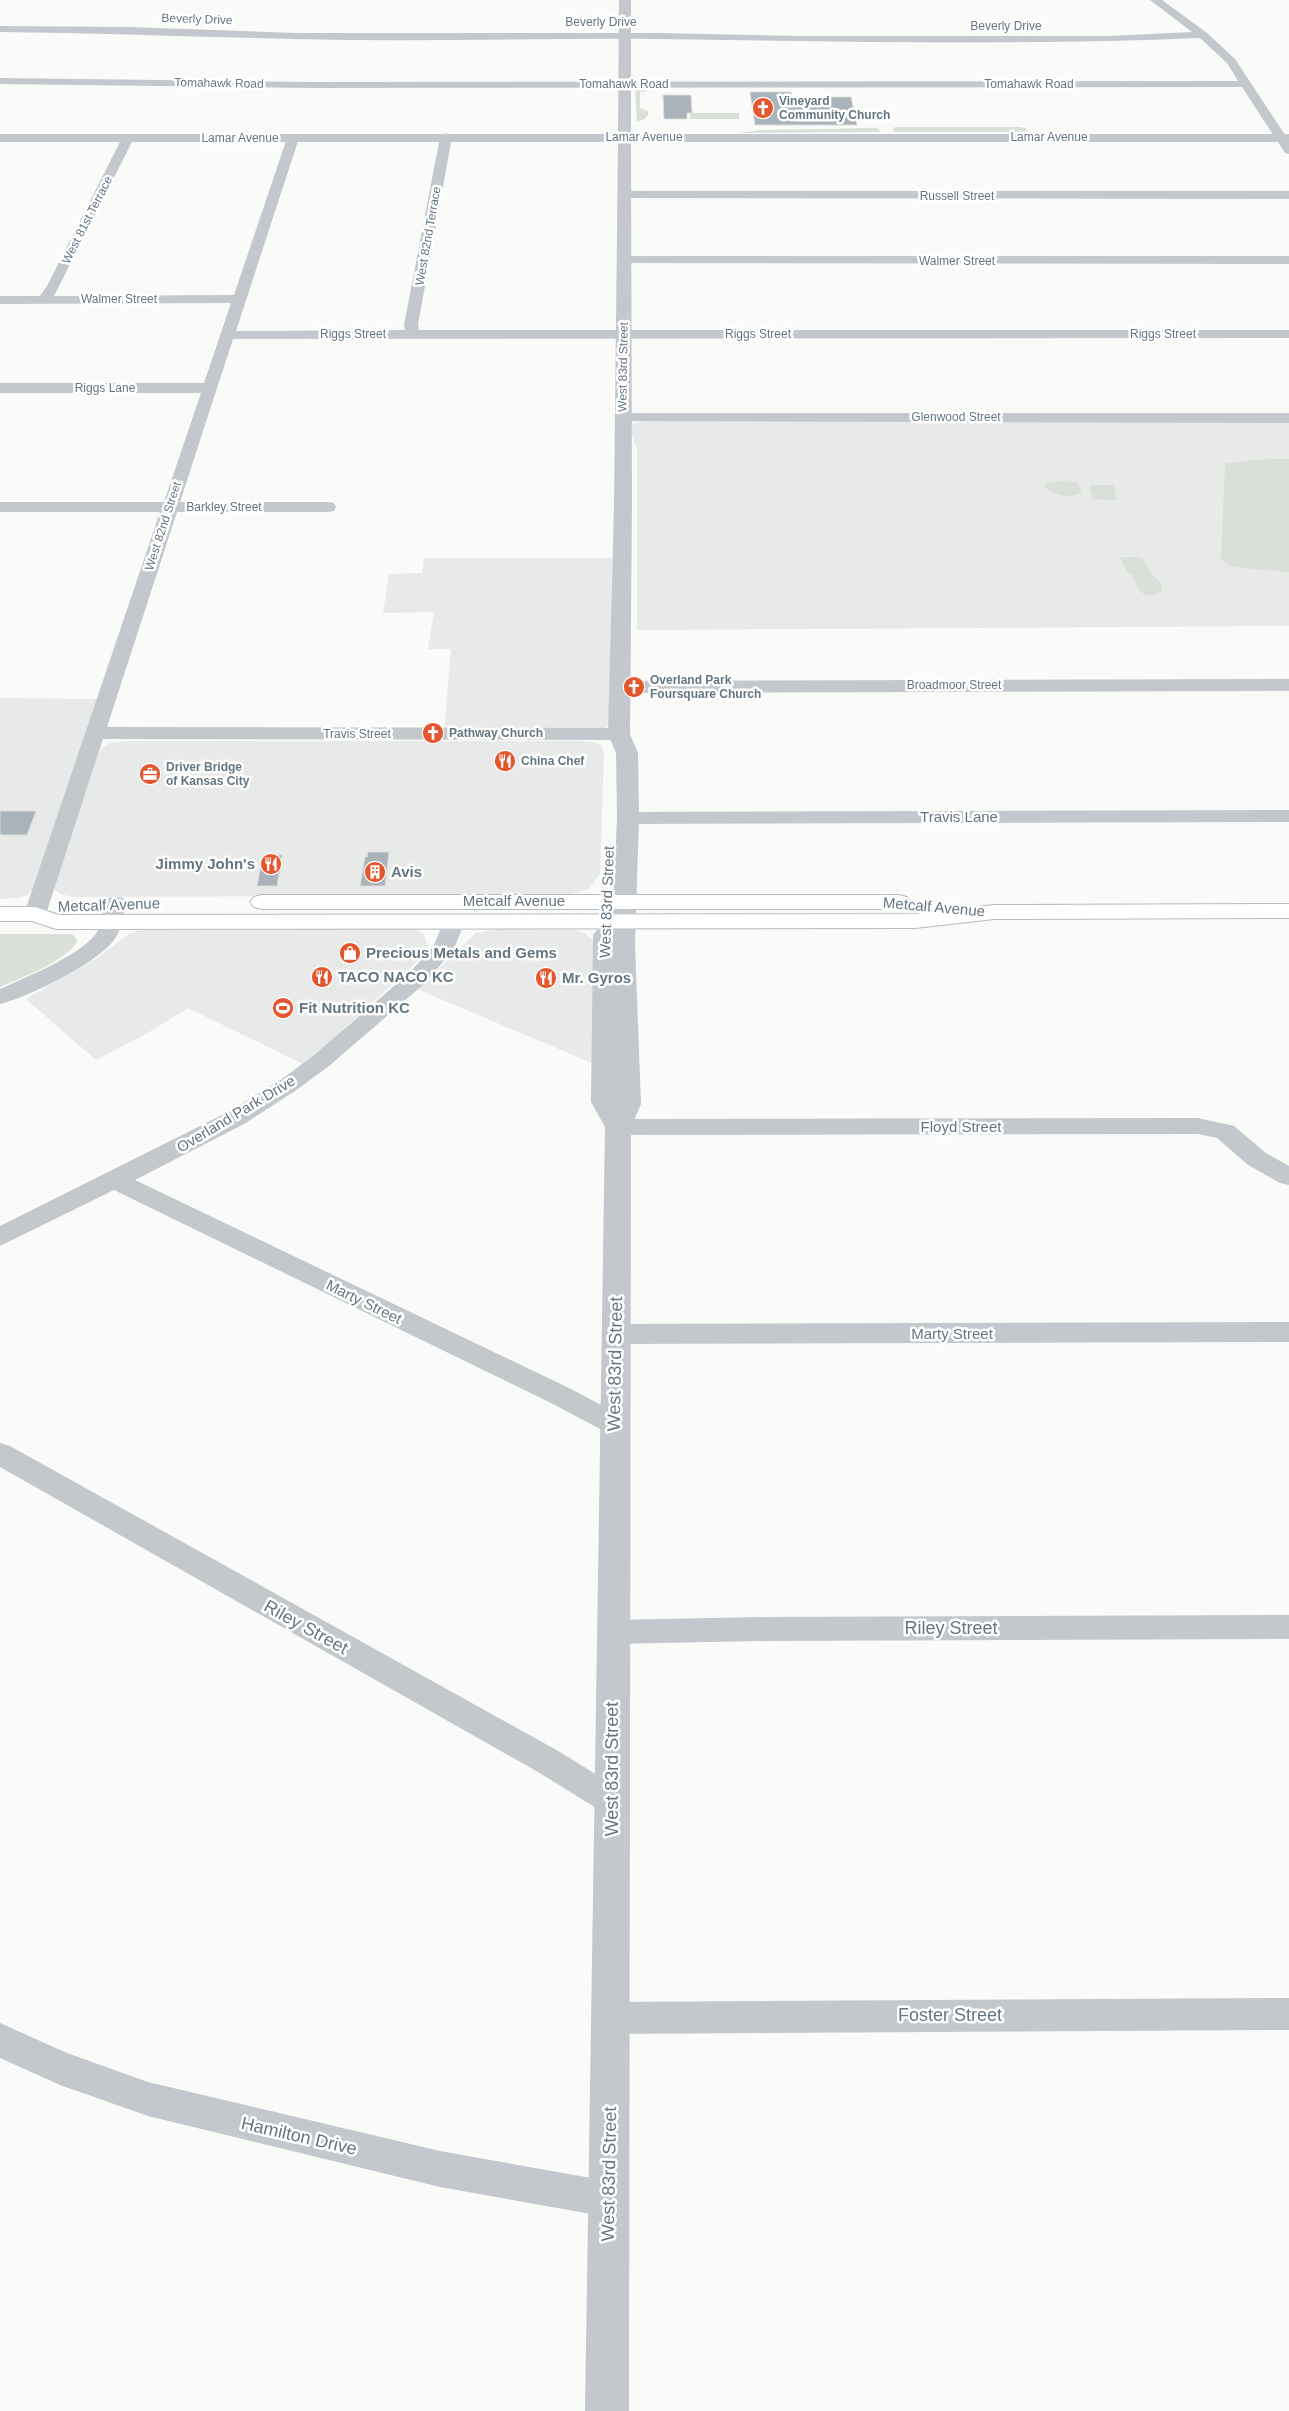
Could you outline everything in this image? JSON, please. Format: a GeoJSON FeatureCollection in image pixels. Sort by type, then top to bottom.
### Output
{"type":"FeatureCollection","features":[{"type":"Feature","properties":{"kind":"main road","name":"Metcalf Avenue"},"geometry":{"type":"LineString","coordinates":[[112,913],[454,921],[615,911]]}},
{"type":"Feature","properties":{"kind":"main road","name":"Metcalf Avenue"},"geometry":{"type":"LineString","coordinates":[[0,914],[34,914],[56,922],[112,913],[615,911],[915,921],[994,912],[1289,911]]}},
{"type":"Feature","properties":{"kind":"street","name":"West 83rd Street"},"geometry":{"type":"LineString","coordinates":[[607,2411],[612,1632],[618,1128],[604,1102],[615,911],[628,818],[627,754],[619,734],[624,334],[625,0]]}},
{"type":"Feature","properties":{"kind":"street"},"geometry":{"type":"LineString","coordinates":[[1155,0],[1203,35],[1231,61],[1285,138],[1289,150]]}},
{"type":"Feature","properties":{"kind":"street","name":"Beverly Drive"},"geometry":{"type":"LineString","coordinates":[[0,29],[129,30],[296,36],[626,36],[790,39],[1068,39],[1203,35]]}},
{"type":"Feature","properties":{"kind":"street","name":"Tomahawk Road"},"geometry":{"type":"LineString","coordinates":[[0,81],[310,85],[1247,84]]}},
{"type":"Feature","properties":{"kind":"street","name":"West 82nd Terrace"},"geometry":{"type":"LineString","coordinates":[[412,334],[411,325],[446,137]]}},
{"type":"Feature","properties":{"kind":"street","name":"Lamar Avenue"},"geometry":{"type":"LineString","coordinates":[[0,138],[1285,138]]}},
{"type":"Feature","properties":{"kind":"street","name":"West 81st Terrace"},"geometry":{"type":"LineString","coordinates":[[44,300],[54,286],[128,138]]}},
{"type":"Feature","properties":{"kind":"street","name":"West 82nd Street"},"geometry":{"type":"LineString","coordinates":[[34,914],[292,138]]}},
{"type":"Feature","properties":{"kind":"street","name":"Russell Street"},"geometry":{"type":"LineString","coordinates":[[625,195],[1289,195]]}},
{"type":"Feature","properties":{"kind":"street","name":"Walmer Street"},"geometry":{"type":"LineString","coordinates":[[624,260],[1289,260]]}},
{"type":"Feature","properties":{"kind":"street","name":"Walmer Street"},"geometry":{"type":"LineString","coordinates":[[0,300],[239,299]]}},
{"type":"Feature","properties":{"kind":"street","name":"Riggs Street"},"geometry":{"type":"LineString","coordinates":[[227,335],[1289,334]]}},
{"type":"Feature","properties":{"kind":"street","name":"Riggs Lane"},"geometry":{"type":"LineString","coordinates":[[0,388],[209,388]]}},
{"type":"Feature","properties":{"kind":"street","name":"Glenwood Street"},"geometry":{"type":"LineString","coordinates":[[622,418],[1289,418]]}},
{"type":"Feature","properties":{"kind":"street","name":"Barkley Street"},"geometry":{"type":"LineString","coordinates":[[0,507],[328,507]]}},
{"type":"Feature","properties":{"kind":"street","name":"Broadmoor Street"},"geometry":{"type":"LineString","coordinates":[[620,687],[1289,685]]}},
{"type":"Feature","properties":{"kind":"street","name":"Travis Street"},"geometry":{"type":"LineString","coordinates":[[94,734],[619,734]]}},
{"type":"Feature","properties":{"kind":"street","name":"West 83rd Street"},"geometry":{"type":"LineString","coordinates":[[615,911],[610,751],[619,734]]}},
{"type":"Feature","properties":{"kind":"street","name":"Travis Lane"},"geometry":{"type":"LineString","coordinates":[[628,818],[1289,816]]}},
{"type":"Feature","properties":{"kind":"street"},"geometry":{"type":"LineString","coordinates":[[0,997],[57,970],[84,953],[106,936],[112,913]]}},
{"type":"Feature","properties":{"kind":"street","name":"Overland Park Drive"},"geometry":{"type":"LineString","coordinates":[[0,1237],[236,1118],[287,1086],[321,1061],[430,963],[443,949],[454,921]]}},
{"type":"Feature","properties":{"kind":"street","name":"Floyd Street"},"geometry":{"type":"LineString","coordinates":[[618,1128],[1198,1126],[1225,1132],[1257,1159],[1289,1177]]}},
{"type":"Feature","properties":{"kind":"street","name":"Marty Street"},"geometry":{"type":"LineString","coordinates":[[114,1180],[559,1395],[614,1424]]}},
{"type":"Feature","properties":{"kind":"street","name":"Marty Street"},"geometry":{"type":"LineString","coordinates":[[615,1334],[1289,1332]]}},
{"type":"Feature","properties":{"kind":"street","name":"Riley Street"},"geometry":{"type":"LineString","coordinates":[[0,1454],[550,1762],[612,1801]]}},
{"type":"Feature","properties":{"kind":"street","name":"Riley Street"},"geometry":{"type":"LineString","coordinates":[[612,1632],[769,1628],[1289,1627]]}},
{"type":"Feature","properties":{"kind":"street","name":"Foster Street"},"geometry":{"type":"LineString","coordinates":[[610,2018],[1289,2014]]}},
{"type":"Feature","properties":{"kind":"street","name":"Hamilton Drive"},"geometry":{"type":"LineString","coordinates":[[0,2040],[60,2068],[148,2099],[440,2169],[608,2200]]}},
{"type":"Feature","properties":{"kind":"shaded area"},"geometry":{"type":"Polygon","coordinates":[[[637,87],[650,88],[648,91],[640,92],[640,108],[648,111],[648,115],[645,119],[637,122],[635,89],[637,87]]]}},
{"type":"Feature","properties":{"kind":"shaded area"},"geometry":{"type":"Polygon","coordinates":[[[690,113],[739,113],[739,119],[690,119],[690,113]]]}},
{"type":"Feature","properties":{"kind":"shaded area"},"geometry":{"type":"Polygon","coordinates":[[[896,127],[1019,127],[1025,128],[1028,132],[894,132],[893,129],[896,127]]]}},
{"type":"Feature","properties":{"kind":"shaded area"},"geometry":{"type":"Polygon","coordinates":[[[876,128],[880,132],[737,133],[761,130],[876,128]]]}},
{"type":"Feature","properties":{"kind":"shaded area"},"geometry":{"type":"Polygon","coordinates":[[[646,420],[1289,421],[1289,626],[637,630],[637,450],[631,432],[632,425],[646,420]]]}},
{"type":"Feature","properties":{"kind":"shaded area"},"geometry":{"type":"Polygon","coordinates":[[[1289,459],[1289,572],[1232,567],[1221,560],[1225,463],[1289,459]]]}},
{"type":"Feature","properties":{"kind":"shaded area"},"geometry":{"type":"Polygon","coordinates":[[[1066,480],[1078,483],[1082,492],[1067,496],[1057,494],[1044,486],[1047,483],[1066,480]]]}},
{"type":"Feature","properties":{"kind":"shaded area"},"geometry":{"type":"Polygon","coordinates":[[[1089,485],[1113,485],[1117,500],[1093,499],[1089,485]]]}},
{"type":"Feature","properties":{"kind":"shaded area"},"geometry":{"type":"Polygon","coordinates":[[[1120,557],[1142,557],[1150,572],[1161,583],[1161,592],[1145,595],[1139,589],[1133,575],[1127,572],[1120,557]]]}},
{"type":"Feature","properties":{"kind":"shaded area"},"geometry":{"type":"Polygon","coordinates":[[[424,558],[612,558],[609,725],[604,729],[444,731],[451,649],[428,649],[434,612],[383,613],[389,574],[422,573],[424,558]]]}},
{"type":"Feature","properties":{"kind":"shaded area"},"geometry":{"type":"Polygon","coordinates":[[[0,698],[98,699],[33,889],[26,896],[0,899],[0,698]]]}},
{"type":"Feature","properties":{"kind":"shaded area"},"geometry":{"type":"Polygon","coordinates":[[[130,741],[585,741],[597,743],[601,745],[604,752],[600,874],[589,889],[567,895],[73,897],[60,894],[54,889],[54,886],[100,750],[110,743],[130,741]]]}},
{"type":"Feature","properties":{"kind":"shaded area"},"geometry":{"type":"Polygon","coordinates":[[[155,928],[415,929],[424,934],[428,947],[424,955],[305,1065],[188,1008],[146,1034],[96,1060],[26,999],[100,956],[127,935],[136,931],[155,928]]]}},
{"type":"Feature","properties":{"kind":"shaded area"},"geometry":{"type":"Polygon","coordinates":[[[497,929],[574,930],[584,933],[593,940],[594,1064],[417,989],[476,933],[497,929]]]}},
{"type":"Feature","properties":{"kind":"shaded area"},"geometry":{"type":"Polygon","coordinates":[[[0,934],[69,934],[74,935],[77,941],[72,948],[54,962],[0,987],[0,934]]]}},
{"type":"Feature","properties":{"kind":"building","name":"Vineyard Community Church"},"geometry":{"type":"Polygon","coordinates":[[[750,92],[791,92],[792,97],[851,97],[857,125],[755,125],[750,92]]]}},
{"type":"Feature","properties":{"kind":"building"},"geometry":{"type":"Polygon","coordinates":[[[663,95],[691,95],[692,113],[687,113],[687,119],[664,119],[663,95]]]}},
{"type":"Feature","properties":{"kind":"building"},"geometry":{"type":"Polygon","coordinates":[[[0,811],[36,811],[27,835],[0,835],[0,811]]]}},
{"type":"Feature","properties":{"kind":"building","name":"Avis"},"geometry":{"type":"Polygon","coordinates":[[[368,852],[389,852],[385,886],[360,886],[365,857],[367,857],[368,852]]]}},
{"type":"Feature","properties":{"kind":"building","name":"Jimmy John's"},"geometry":{"type":"Polygon","coordinates":[[[263,855],[282,855],[277,886],[257,886],[263,855]]]}},
{"type":"Feature","properties":{"kind":"place","name":"Vineyard Community Church"},"geometry":{"type":"Point","coordinates":[763,108]}},
{"type":"Feature","properties":{"kind":"place","name":"Overland Park Foursquare Church"},"geometry":{"type":"Point","coordinates":[634,687]}},
{"type":"Feature","properties":{"kind":"place","name":"Pathway Church"},"geometry":{"type":"Point","coordinates":[433,733]}},
{"type":"Feature","properties":{"kind":"place","name":"China Chef"},"geometry":{"type":"Point","coordinates":[505,761]}},
{"type":"Feature","properties":{"kind":"place","name":"Driver Bridge of Kansas City"},"geometry":{"type":"Point","coordinates":[150,774]}},
{"type":"Feature","properties":{"kind":"place","name":"Jimmy John's"},"geometry":{"type":"Point","coordinates":[271,864]}},
{"type":"Feature","properties":{"kind":"place","name":"Avis"},"geometry":{"type":"Point","coordinates":[375,872]}},
{"type":"Feature","properties":{"kind":"place","name":"Precious Metals and Gems"},"geometry":{"type":"Point","coordinates":[350,953]}},
{"type":"Feature","properties":{"kind":"place","name":"TACO NACO KC"},"geometry":{"type":"Point","coordinates":[322,977]}},
{"type":"Feature","properties":{"kind":"place","name":"Mr. Gyros"},"geometry":{"type":"Point","coordinates":[546,978]}},
{"type":"Feature","properties":{"kind":"place","name":"Fit Nutrition KC"},"geometry":{"type":"Point","coordinates":[283,1008]}}]}
